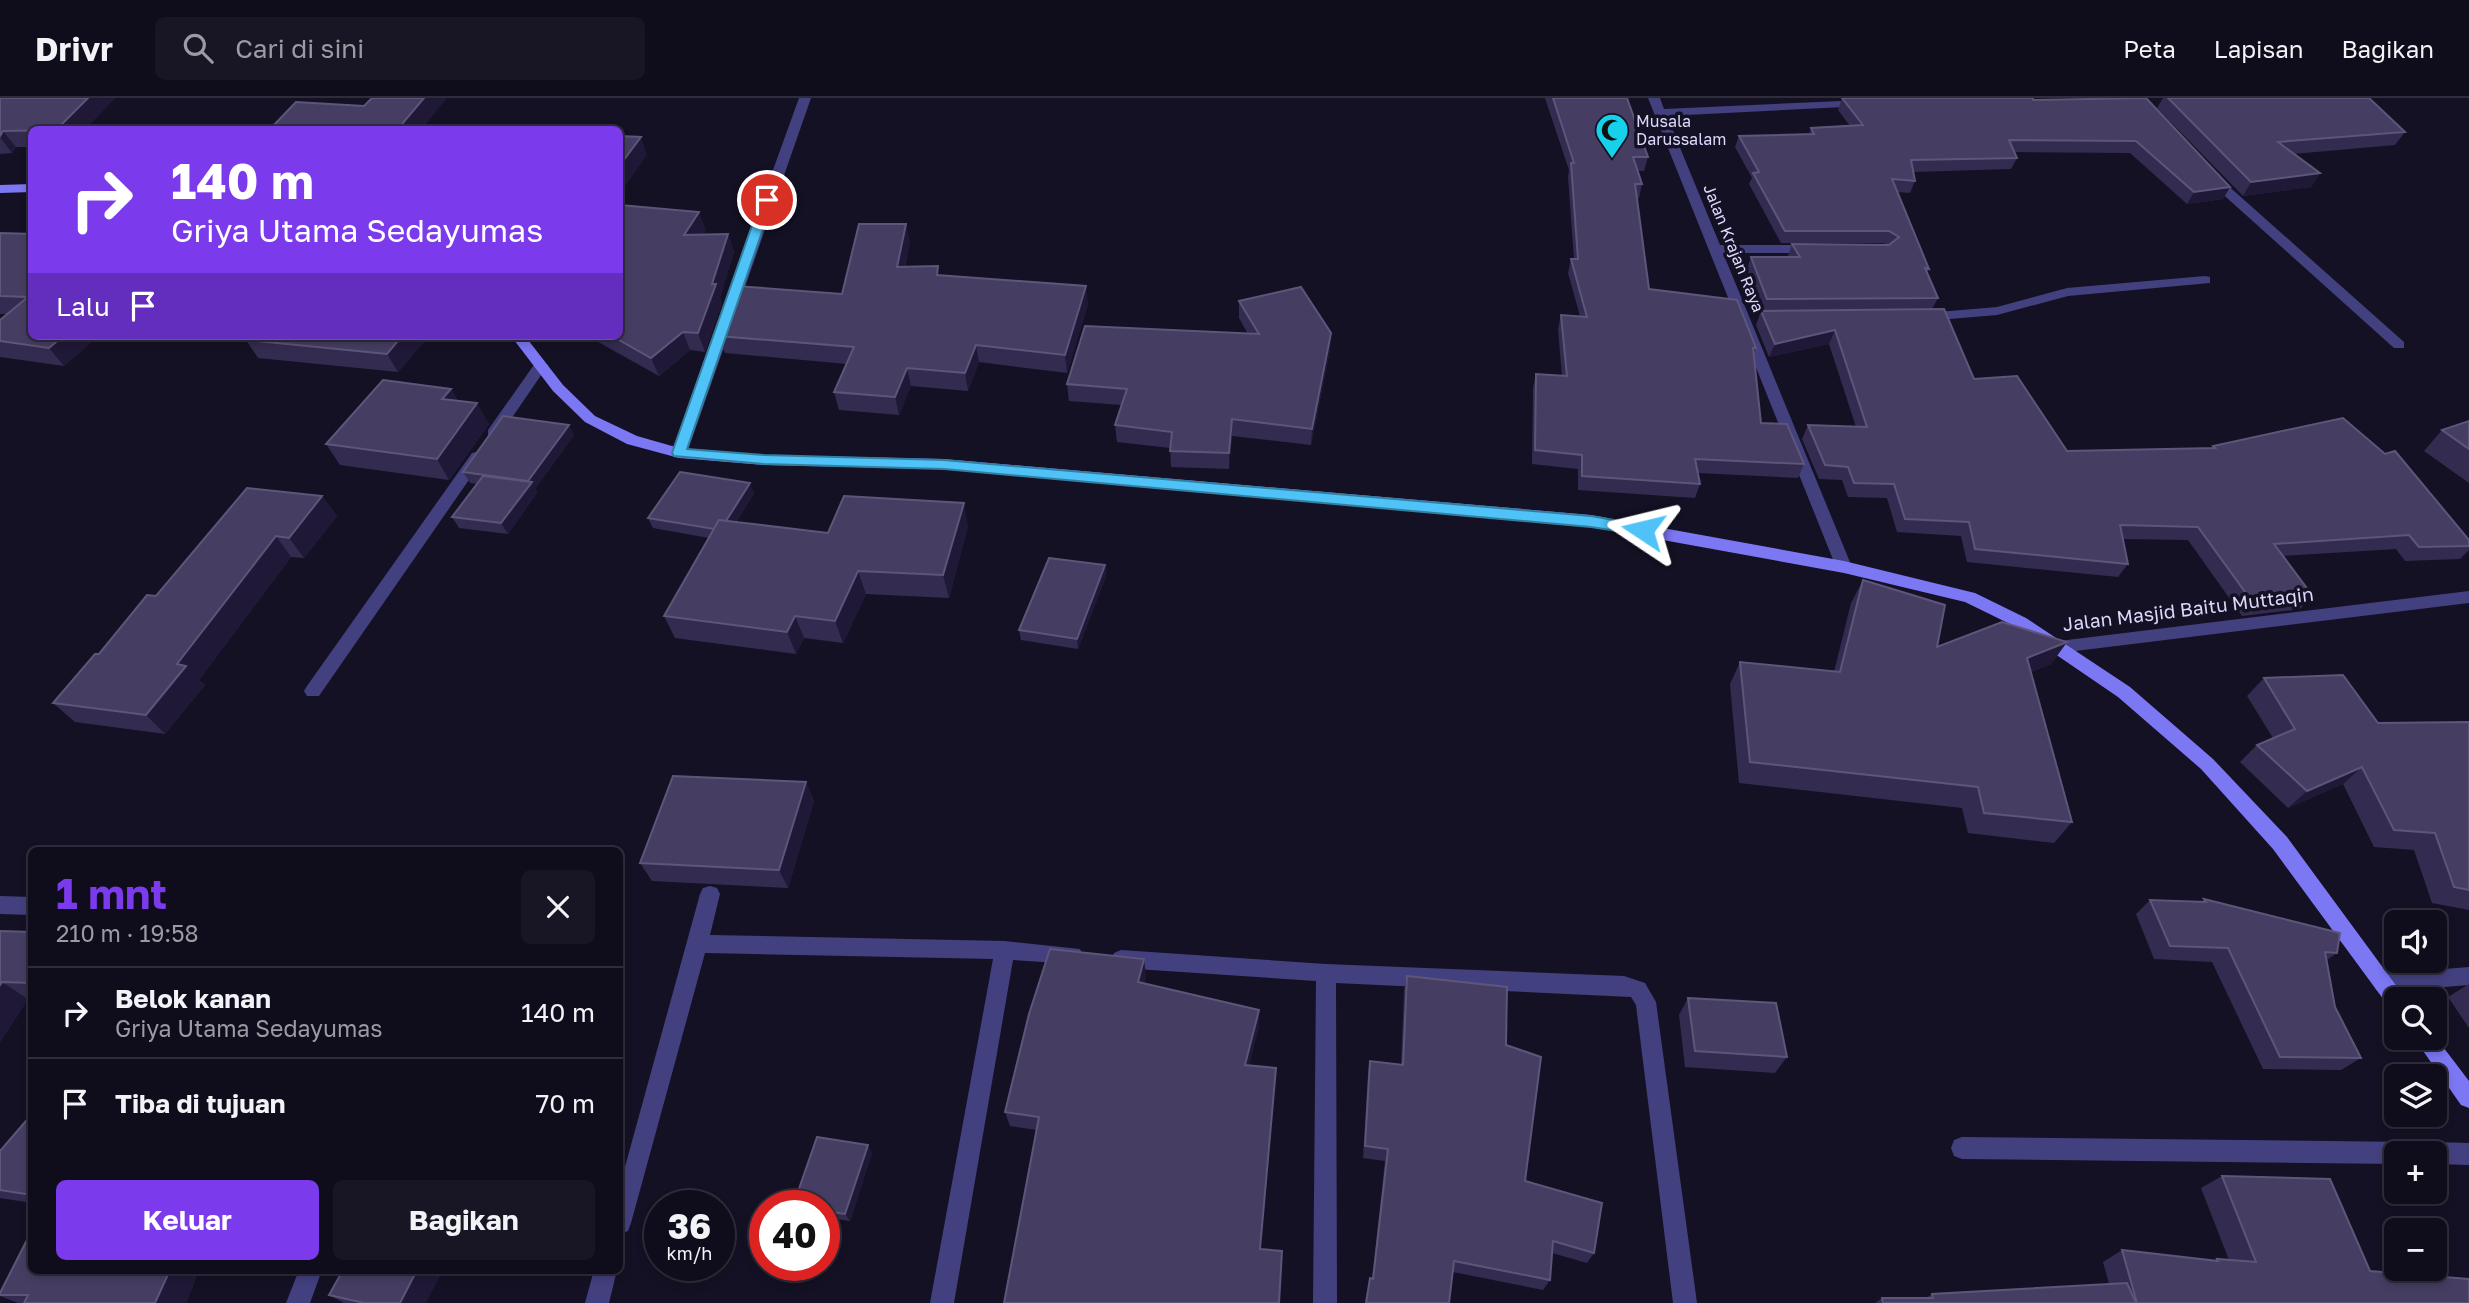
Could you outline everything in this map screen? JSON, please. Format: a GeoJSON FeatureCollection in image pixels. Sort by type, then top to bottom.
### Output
{"type":"FeatureCollection","features":[{"type":"Feature","properties":{"kind":"street"},"geometry":{"type":"LineString","coordinates":[[678,453],[805,98]]}},
{"type":"Feature","properties":{"kind":"street","name":"Jalan Krajan Raya"},"geometry":{"type":"LineString","coordinates":[[1654,98],[1716,249],[1750,318],[1844,567]]}},
{"type":"Feature","properties":{"kind":"street"},"geometry":{"type":"LineString","coordinates":[[1661,113],[1880,102]]}},
{"type":"Feature","properties":{"kind":"street"},"geometry":{"type":"LineString","coordinates":[[2199,164],[2259,223],[2399,345]]}},
{"type":"Feature","properties":{"kind":"street"},"geometry":{"type":"LineString","coordinates":[[0,189],[28,188]]}},
{"type":"Feature","properties":{"kind":"street"},"geometry":{"type":"LineString","coordinates":[[1716,249],[1832,249]]}},
{"type":"Feature","properties":{"kind":"street"},"geometry":{"type":"LineString","coordinates":[[1913,317],[1997,311],[2067,292],[2205,280]]}},
{"type":"Feature","properties":{"kind":"street","name":"Jalan Masjid Baitu Muttaqin"},"geometry":{"type":"LineString","coordinates":[[521,340],[558,388],[590,419],[632,440],[678,453],[764,460],[944,464],[1579,520],[1844,567],[1969,597],[1992,606],[2059,648],[2469,597]]}},
{"type":"Feature","properties":{"kind":"street"},"geometry":{"type":"LineString","coordinates":[[313,691],[541,365]]}},
{"type":"Feature","properties":{"kind":"street"},"geometry":{"type":"LineString","coordinates":[[2059,648],[2124,692],[2207,764],[2280,843],[2387,987]]}},
{"type":"Feature","properties":{"kind":"street"},"geometry":{"type":"LineString","coordinates":[[623,1212],[710,894]]}},
{"type":"Feature","properties":{"kind":"street"},"geometry":{"type":"LineString","coordinates":[[0,905],[28,906]]}},
{"type":"Feature","properties":{"kind":"street"},"geometry":{"type":"LineString","coordinates":[[698,944],[1005,950],[1326,973],[1624,985],[1638,990],[1646,1002],[1685,1303]]}},
{"type":"Feature","properties":{"kind":"street"},"geometry":{"type":"LineString","coordinates":[[942,1303],[1005,950]]}},
{"type":"Feature","properties":{"kind":"street"},"geometry":{"type":"LineString","coordinates":[[1325,1303],[1326,973]]}},
{"type":"Feature","properties":{"kind":"street"},"geometry":{"type":"LineString","coordinates":[[2411,987],[2469,976]]}},
{"type":"Feature","properties":{"kind":"street"},"geometry":{"type":"LineString","coordinates":[[2433,1050],[2469,1098]]}},
{"type":"Feature","properties":{"kind":"street"},"geometry":{"type":"LineString","coordinates":[[1962,1148],[2384,1153]]}},
{"type":"Feature","properties":{"kind":"street"},"geometry":{"type":"LineString","coordinates":[[2447,1153],[2469,1154]]}},
{"type":"Feature","properties":{"kind":"street"},"geometry":{"type":"LineString","coordinates":[[298,1303],[309,1274]]}},
{"type":"Feature","properties":{"kind":"street"},"geometry":{"type":"LineString","coordinates":[[597,1303],[605,1274]]}},
{"type":"Feature","properties":{"kind":"building"},"geometry":{"type":"Polygon","coordinates":[[[0,98],[88,98],[60,126],[28,126],[28,131],[3,131],[0,136],[0,98]]]}},
{"type":"Feature","properties":{"kind":"building"},"geometry":{"type":"Polygon","coordinates":[[[372,98],[424,98],[400,126],[273,126],[296,102],[364,106],[372,98]]]}},
{"type":"Feature","properties":{"kind":"building"},"geometry":{"type":"Polygon","coordinates":[[[1553,98],[1627,98],[1648,157],[1633,157],[1642,184],[1635,184],[1649,289],[1737,300],[1756,348],[1753,348],[1761,423],[1787,424],[1804,464],[1695,459],[1700,484],[1582,476],[1582,455],[1535,450],[1536,374],[1567,376],[1561,315],[1587,317],[1571,259],[1578,259],[1571,163],[1574,163],[1553,98]]]}},
{"type":"Feature","properties":{"kind":"building"},"geometry":{"type":"Polygon","coordinates":[[[1842,98],[2146,98],[2230,187],[2194,192],[2136,141],[2009,140],[2017,158],[1911,160],[1915,181],[1892,179],[1938,298],[1767,299],[1751,257],[1800,257],[1792,244],[1889,245],[1899,237],[1889,231],[1785,231],[1753,173],[1759,172],[1739,136],[1814,134],[1811,128],[1863,125],[1842,98]]]}},
{"type":"Feature","properties":{"kind":"building"},"geometry":{"type":"Polygon","coordinates":[[[2168,98],[2369,98],[2405,132],[2278,142],[2320,173],[2251,182],[2168,98]]]}},
{"type":"Feature","properties":{"kind":"building"},"geometry":{"type":"Polygon","coordinates":[[[623,136],[641,137],[623,161],[623,136]]]}},
{"type":"Feature","properties":{"kind":"building"},"geometry":{"type":"Polygon","coordinates":[[[623,205],[699,212],[684,235],[728,234],[712,284],[716,284],[698,333],[683,332],[651,358],[619,340],[623,340],[623,205]]]}},
{"type":"Feature","properties":{"kind":"building"},"geometry":{"type":"Polygon","coordinates":[[[859,224],[906,224],[897,267],[938,266],[937,275],[1086,286],[1065,355],[976,345],[965,373],[907,368],[895,397],[834,392],[854,347],[718,336],[736,286],[842,294],[859,224]]]}},
{"type":"Feature","properties":{"kind":"building"},"geometry":{"type":"Polygon","coordinates":[[[0,233],[28,234],[28,297],[0,296],[0,233]]]}},
{"type":"Feature","properties":{"kind":"building"},"geometry":{"type":"Polygon","coordinates":[[[1301,287],[1331,333],[1312,429],[1232,419],[1229,453],[1170,451],[1172,432],[1115,425],[1127,389],[1067,384],[1085,326],[1259,334],[1239,301],[1301,287]]]}},
{"type":"Feature","properties":{"kind":"building"},"geometry":{"type":"Polygon","coordinates":[[[28,297],[28,340],[58,340],[49,348],[0,341],[0,320],[28,297]]]}},
{"type":"Feature","properties":{"kind":"building"},"geometry":{"type":"Polygon","coordinates":[[[1944,309],[1974,379],[2017,376],[2067,451],[2215,448],[2213,446],[2343,418],[2385,454],[2395,451],[2469,540],[2469,546],[2419,547],[2409,535],[2274,544],[2312,595],[2253,603],[2198,527],[2120,525],[2128,564],[1975,549],[1969,522],[1905,519],[1894,484],[1854,483],[1848,467],[1825,465],[1808,425],[1867,427],[1835,330],[1775,344],[1761,311],[1944,309]]]}},
{"type":"Feature","properties":{"kind":"building"},"geometry":{"type":"Polygon","coordinates":[[[246,340],[399,340],[387,354],[246,340]]]}},
{"type":"Feature","properties":{"kind":"building"},"geometry":{"type":"Polygon","coordinates":[[[383,380],[451,389],[442,399],[477,403],[437,459],[326,444],[383,380]]]}},
{"type":"Feature","properties":{"kind":"building"},"geometry":{"type":"Polygon","coordinates":[[[503,416],[569,425],[528,481],[463,472],[503,416]]]}},
{"type":"Feature","properties":{"kind":"building"},"geometry":{"type":"Polygon","coordinates":[[[2469,421],[2469,449],[2442,430],[2469,421]]]}},
{"type":"Feature","properties":{"kind":"building"},"geometry":{"type":"Polygon","coordinates":[[[680,472],[750,483],[726,521],[719,520],[714,529],[648,518],[680,472]]]}},
{"type":"Feature","properties":{"kind":"building"},"geometry":{"type":"Polygon","coordinates":[[[483,476],[532,482],[501,523],[452,517],[483,476]]]}},
{"type":"Feature","properties":{"kind":"building"},"geometry":{"type":"Polygon","coordinates":[[[247,488],[322,496],[289,538],[276,536],[177,664],[186,666],[146,715],[53,703],[95,654],[99,654],[147,595],[156,596],[247,488]]]}},
{"type":"Feature","properties":{"kind":"building"},"geometry":{"type":"Polygon","coordinates":[[[844,496],[964,503],[943,575],[858,571],[835,621],[795,616],[787,632],[664,616],[719,520],[828,533],[844,496]]]}},
{"type":"Feature","properties":{"kind":"building"},"geometry":{"type":"Polygon","coordinates":[[[1049,558],[1105,565],[1077,639],[1019,630],[1049,558]]]}},
{"type":"Feature","properties":{"kind":"building"},"geometry":{"type":"Polygon","coordinates":[[[1863,580],[1945,605],[1937,647],[2002,622],[2067,642],[2027,658],[2072,822],[1984,813],[1978,787],[1750,762],[1740,662],[1840,672],[1863,580]]]}},
{"type":"Feature","properties":{"kind":"building"},"geometry":{"type":"Polygon","coordinates":[[[2343,675],[2378,723],[2469,722],[2469,890],[2454,887],[2435,833],[2394,830],[2362,767],[2307,791],[2257,745],[2295,729],[2264,678],[2343,675]]]}},
{"type":"Feature","properties":{"kind":"building"},"geometry":{"type":"Polygon","coordinates":[[[673,776],[806,782],[779,870],[640,863],[673,776]]]}},
{"type":"Feature","properties":{"kind":"building"},"geometry":{"type":"Polygon","coordinates":[[[2204,899],[2340,933],[2337,953],[2325,952],[2335,1007],[2361,1058],[2280,1057],[2228,948],[2170,946],[2150,900],[2206,902],[2204,899]]]}},
{"type":"Feature","properties":{"kind":"building"},"geometry":{"type":"Polygon","coordinates":[[[0,931],[28,932],[28,983],[2,982],[0,985],[0,931]]]}},
{"type":"Feature","properties":{"kind":"building"},"geometry":{"type":"Polygon","coordinates":[[[1050,949],[1144,959],[1138,982],[1259,1010],[1245,1065],[1276,1068],[1260,1249],[1282,1251],[1279,1303],[1004,1303],[1039,1117],[1005,1112],[1029,1014],[1050,949]]]}},
{"type":"Feature","properties":{"kind":"building"},"geometry":{"type":"Polygon","coordinates":[[[1407,976],[1507,987],[1506,1045],[1541,1057],[1525,1181],[1602,1203],[1594,1253],[1553,1241],[1550,1280],[1454,1261],[1449,1303],[1366,1303],[1370,1278],[1373,1279],[1388,1149],[1365,1146],[1370,1061],[1403,1065],[1407,976]]]}},
{"type":"Feature","properties":{"kind":"building"},"geometry":{"type":"Polygon","coordinates":[[[1688,998],[1776,1003],[1787,1057],[1695,1051],[1688,998]]]}},
{"type":"Feature","properties":{"kind":"building"},"geometry":{"type":"Polygon","coordinates":[[[28,1119],[28,1194],[0,1190],[0,1151],[28,1119]]]}},
{"type":"Feature","properties":{"kind":"building"},"geometry":{"type":"Polygon","coordinates":[[[817,1137],[868,1145],[845,1214],[840,1213],[840,1190],[799,1190],[817,1137]]]}},
{"type":"Feature","properties":{"kind":"building"},"geometry":{"type":"Polygon","coordinates":[[[2222,1176],[2330,1179],[2370,1271],[2384,1272],[2384,1281],[2447,1281],[2447,1277],[2469,1279],[2469,1303],[2137,1303],[2122,1250],[2218,1261],[2217,1259],[2256,1262],[2222,1176]]]}},
{"type":"Feature","properties":{"kind":"building"},"geometry":{"type":"Polygon","coordinates":[[[28,1238],[28,1274],[168,1274],[155,1303],[24,1303],[28,1295],[0,1293],[28,1238]]]}},
{"type":"Feature","properties":{"kind":"building"},"geometry":{"type":"Polygon","coordinates":[[[341,1274],[415,1274],[400,1303],[364,1303],[329,1295],[341,1274]]]}},
{"type":"Feature","properties":{"kind":"building"},"geometry":{"type":"Polygon","coordinates":[[[2127,1283],[2136,1303],[1883,1303],[1882,1298],[1933,1298],[1932,1294],[2127,1283]]]}},
{"type":"Feature","properties":{"kind":"place","name":"Musala Darussalam"},"geometry":{"type":"Point","coordinates":[1612,160]}},
{"type":"Feature","properties":{"kind":"route"},"geometry":{"type":"LineString","coordinates":[[767,200],[678,453],[764,460],[944,464],[1591,522],[1643,530]]}}]}
